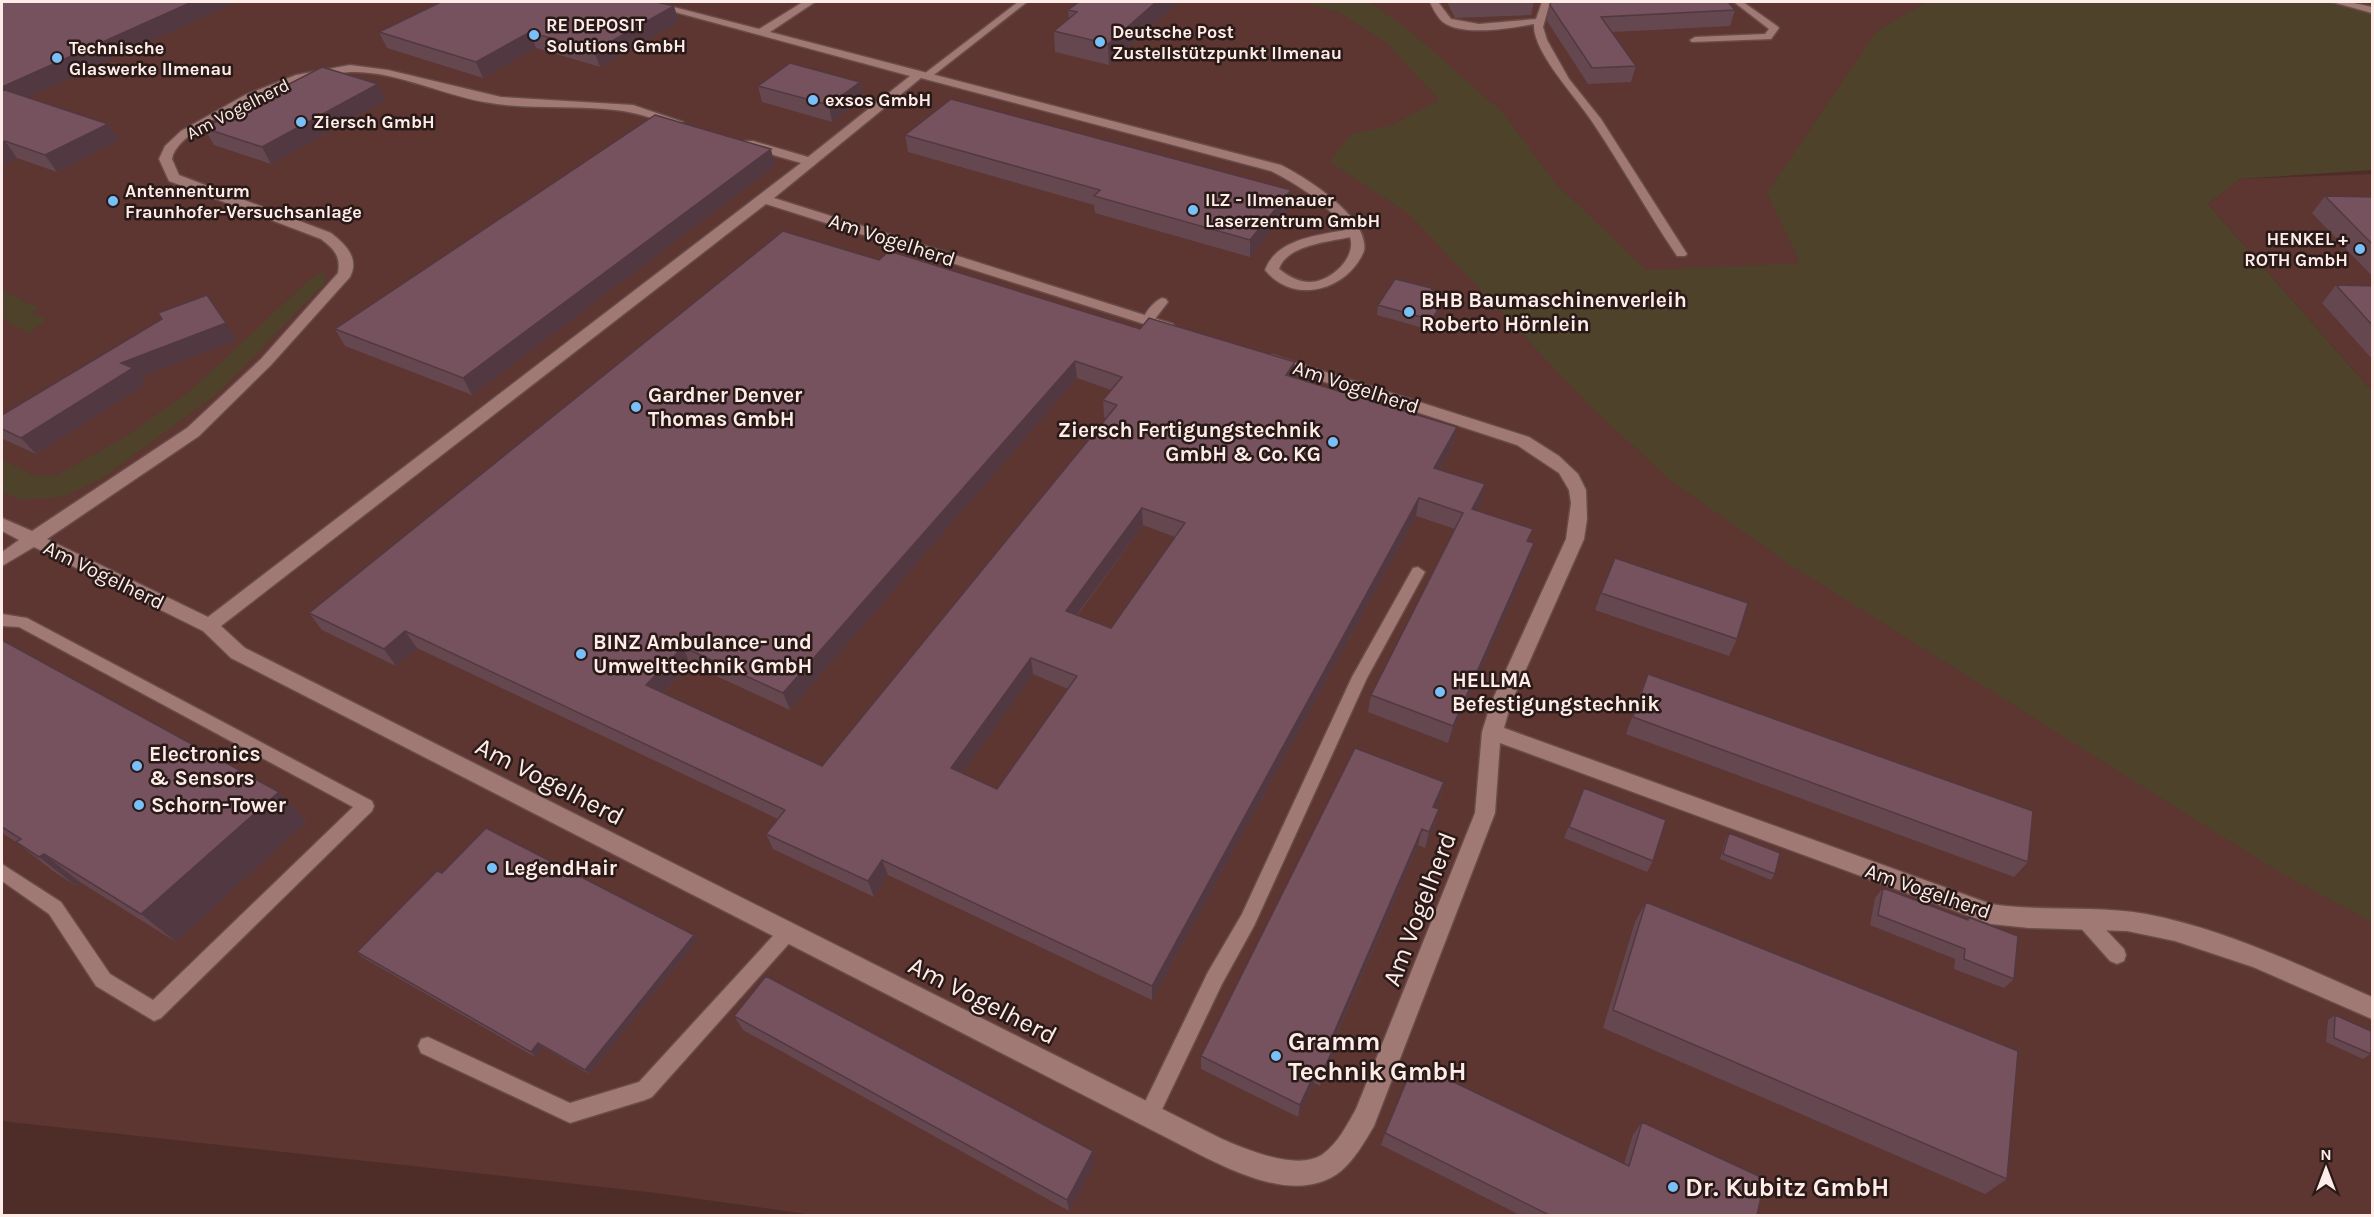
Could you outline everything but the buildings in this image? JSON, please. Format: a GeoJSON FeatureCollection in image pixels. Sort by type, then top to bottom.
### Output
{"type":"FeatureCollection","features":[{"type":"Feature","properties":{"kind":"street"},"geometry":{"type":"LineString","coordinates":[[644,2],[1276,168],[1338,212],[1355,232],[1358,247],[1356,256],[1333,282],[1303,286],[1286,281],[1272,270],[1272,262],[1277,256],[1289,249],[1355,232]]}},
{"type":"Feature","properties":{"kind":"street"},"geometry":{"type":"LineString","coordinates":[[761,33],[810,2]]}},
{"type":"Feature","properties":{"kind":"street"},"geometry":{"type":"LineString","coordinates":[[2337,2],[2373,10]]}},
{"type":"Feature","properties":{"kind":"street","name":"Am Vogelherd"},"geometry":{"type":"LineString","coordinates":[[2,560],[193,432],[266,362],[345,274],[348,261],[345,253],[326,236],[174,178],[166,168],[164,161],[166,154],[191,130],[279,85],[316,74],[345,69],[371,70],[482,99],[632,109],[688,126]]}},
{"type":"Feature","properties":{"kind":"street"},"geometry":{"type":"LineString","coordinates":[[208,626],[923,75]]}},
{"type":"Feature","properties":{"kind":"street"},"geometry":{"type":"LineString","coordinates":[[733,139],[811,162]]}},
{"type":"Feature","properties":{"kind":"street","name":"Am Vogelherd"},"geometry":{"type":"LineString","coordinates":[[764,199],[1191,335]]}},
{"type":"Feature","properties":{"kind":"street","name":"Am Vogelherd"},"geometry":{"type":"LineString","coordinates":[[2,524],[208,626],[238,652],[1149,1115],[1246,1162],[1273,1170],[1300,1173],[1326,1167],[1341,1152],[1365,1117],[1485,813],[1492,732],[1501,703],[1575,539],[1581,513],[1580,494],[1570,475],[1558,460],[1523,441],[1258,356]]}},
{"type":"Feature","properties":{"kind":"street","name":"Am Vogelherd"},"geometry":{"type":"LineString","coordinates":[[1492,732],[1991,914],[2019,919],[2084,919],[2144,923],[2174,930],[2297,976],[2373,1008]]}},
{"type":"Feature","properties":{"kind":"lane"},"geometry":{"type":"LineString","coordinates":[[923,75],[1023,2]]}},
{"type":"Feature","properties":{"kind":"lane"},"geometry":{"type":"LineString","coordinates":[[1434,2],[1442,16],[1450,22],[1465,26],[1539,21]]}},
{"type":"Feature","properties":{"kind":"lane"},"geometry":{"type":"LineString","coordinates":[[1546,2],[1539,21],[1542,40],[1565,80],[1596,119],[1681,254]]}},
{"type":"Feature","properties":{"kind":"lane"},"geometry":{"type":"LineString","coordinates":[[1695,40],[1768,37],[1774,28],[1738,2]]}},
{"type":"Feature","properties":{"kind":"lane"},"geometry":{"type":"LineString","coordinates":[[1147,321],[1162,302]]}},
{"type":"Feature","properties":{"kind":"lane"},"geometry":{"type":"LineString","coordinates":[[1149,1115],[1215,978],[1248,920],[1360,677],[1419,572]]}},
{"type":"Feature","properties":{"kind":"lane"},"geometry":{"type":"LineString","coordinates":[[2,620],[22,622],[366,806],[154,1012],[103,980],[55,908],[2,872]]}},
{"type":"Feature","properties":{"kind":"lane"},"geometry":{"type":"LineString","coordinates":[[2084,919],[2117,955]]}},
{"type":"Feature","properties":{"kind":"lane"},"geometry":{"type":"LineString","coordinates":[[428,1046],[570,1113],[645,1090],[788,932]]}},
{"type":"Feature","properties":{"kind":"shaded area"},"geometry":{"type":"Polygon","coordinates":[[[2,2],[1926,2],[1877,32],[2372,840],[2372,1215],[820,1216],[657,1193],[2,1121],[2,2]]]}},
{"type":"Feature","properties":{"kind":"shaded area"},"geometry":{"type":"Polygon","coordinates":[[[1301,2],[1369,2],[1409,30],[1503,113],[1556,184],[1646,270],[1800,263],[1767,193],[1877,31],[1926,2],[2372,2],[2372,170],[2240,179],[2208,204],[2372,391],[2372,922],[2279,872],[1792,566],[1670,480],[1588,404],[1409,214],[1330,162],[1351,134],[1390,126],[1439,100],[1388,44],[1339,12],[1301,2]]]}},
{"type":"Feature","properties":{"kind":"shaded area"},"geometry":{"type":"Polygon","coordinates":[[[2372,174],[2372,391],[2208,204],[2240,179],[2372,174]]]}},
{"type":"Feature","properties":{"kind":"shaded area"},"geometry":{"type":"Polygon","coordinates":[[[325,271],[324,284],[217,394],[101,479],[62,497],[23,500],[2,492],[2,460],[36,476],[57,475],[125,437],[190,391],[310,279],[325,271]]]}},
{"type":"Feature","properties":{"kind":"shaded area"},"geometry":{"type":"Polygon","coordinates":[[[2,291],[39,308],[32,313],[47,319],[28,334],[2,317],[2,291]]]}},
{"type":"Feature","properties":{"kind":"place","name":"RE DEPOSIT Solutions GmbH"},"geometry":{"type":"Point","coordinates":[534,35]}},
{"type":"Feature","properties":{"kind":"place","name":"Deutsche Post Zustellstützpunkt Ilmenau"},"geometry":{"type":"Point","coordinates":[1100,42]}},
{"type":"Feature","properties":{"kind":"place","name":"Technische Glaswerke Ilmenau"},"geometry":{"type":"Point","coordinates":[57,58]}},
{"type":"Feature","properties":{"kind":"place","name":"exsos GmbH"},"geometry":{"type":"Point","coordinates":[813,100]}},
{"type":"Feature","properties":{"kind":"place","name":"Ziersch GmbH"},"geometry":{"type":"Point","coordinates":[301,122]}},
{"type":"Feature","properties":{"kind":"place","name":"Antennenturm Fraunhofer-Versuchsanlage"},"geometry":{"type":"Point","coordinates":[113,201]}},
{"type":"Feature","properties":{"kind":"place","name":"ILZ - Ilmenauer Laserzentrum GmbH"},"geometry":{"type":"Point","coordinates":[1193,210]}},
{"type":"Feature","properties":{"kind":"place","name":"HENKEL + ROTH GmbH"},"geometry":{"type":"Point","coordinates":[2360,249]}},
{"type":"Feature","properties":{"kind":"place","name":"BHB Baumaschinenverleih Roberto Hörnlein"},"geometry":{"type":"Point","coordinates":[1409,312]}},
{"type":"Feature","properties":{"kind":"place","name":"Gardner Denver Thomas GmbH"},"geometry":{"type":"Point","coordinates":[636,407]}},
{"type":"Feature","properties":{"kind":"place","name":"Ziersch Fertigungstechnik GmbH & Co. KG"},"geometry":{"type":"Point","coordinates":[1333,442]}},
{"type":"Feature","properties":{"kind":"place","name":"BINZ Ambulance- und Umwelttechnik GmbH"},"geometry":{"type":"Point","coordinates":[581,654]}},
{"type":"Feature","properties":{"kind":"place","name":"HELLMA Befestigungstechnik"},"geometry":{"type":"Point","coordinates":[1440,692]}},
{"type":"Feature","properties":{"kind":"place","name":"Electronics & Sensors"},"geometry":{"type":"Point","coordinates":[137,766]}},
{"type":"Feature","properties":{"kind":"place","name":"Schorn-Tower"},"geometry":{"type":"Point","coordinates":[139,805]}},
{"type":"Feature","properties":{"kind":"place","name":"LegendHair"},"geometry":{"type":"Point","coordinates":[492,868]}},
{"type":"Feature","properties":{"kind":"place","name":"Gramm Technik GmbH"},"geometry":{"type":"Point","coordinates":[1276,1056]}},
{"type":"Feature","properties":{"kind":"place","name":"Dr. Kubitz GmbH"},"geometry":{"type":"Point","coordinates":[1673,1187]}}]}
